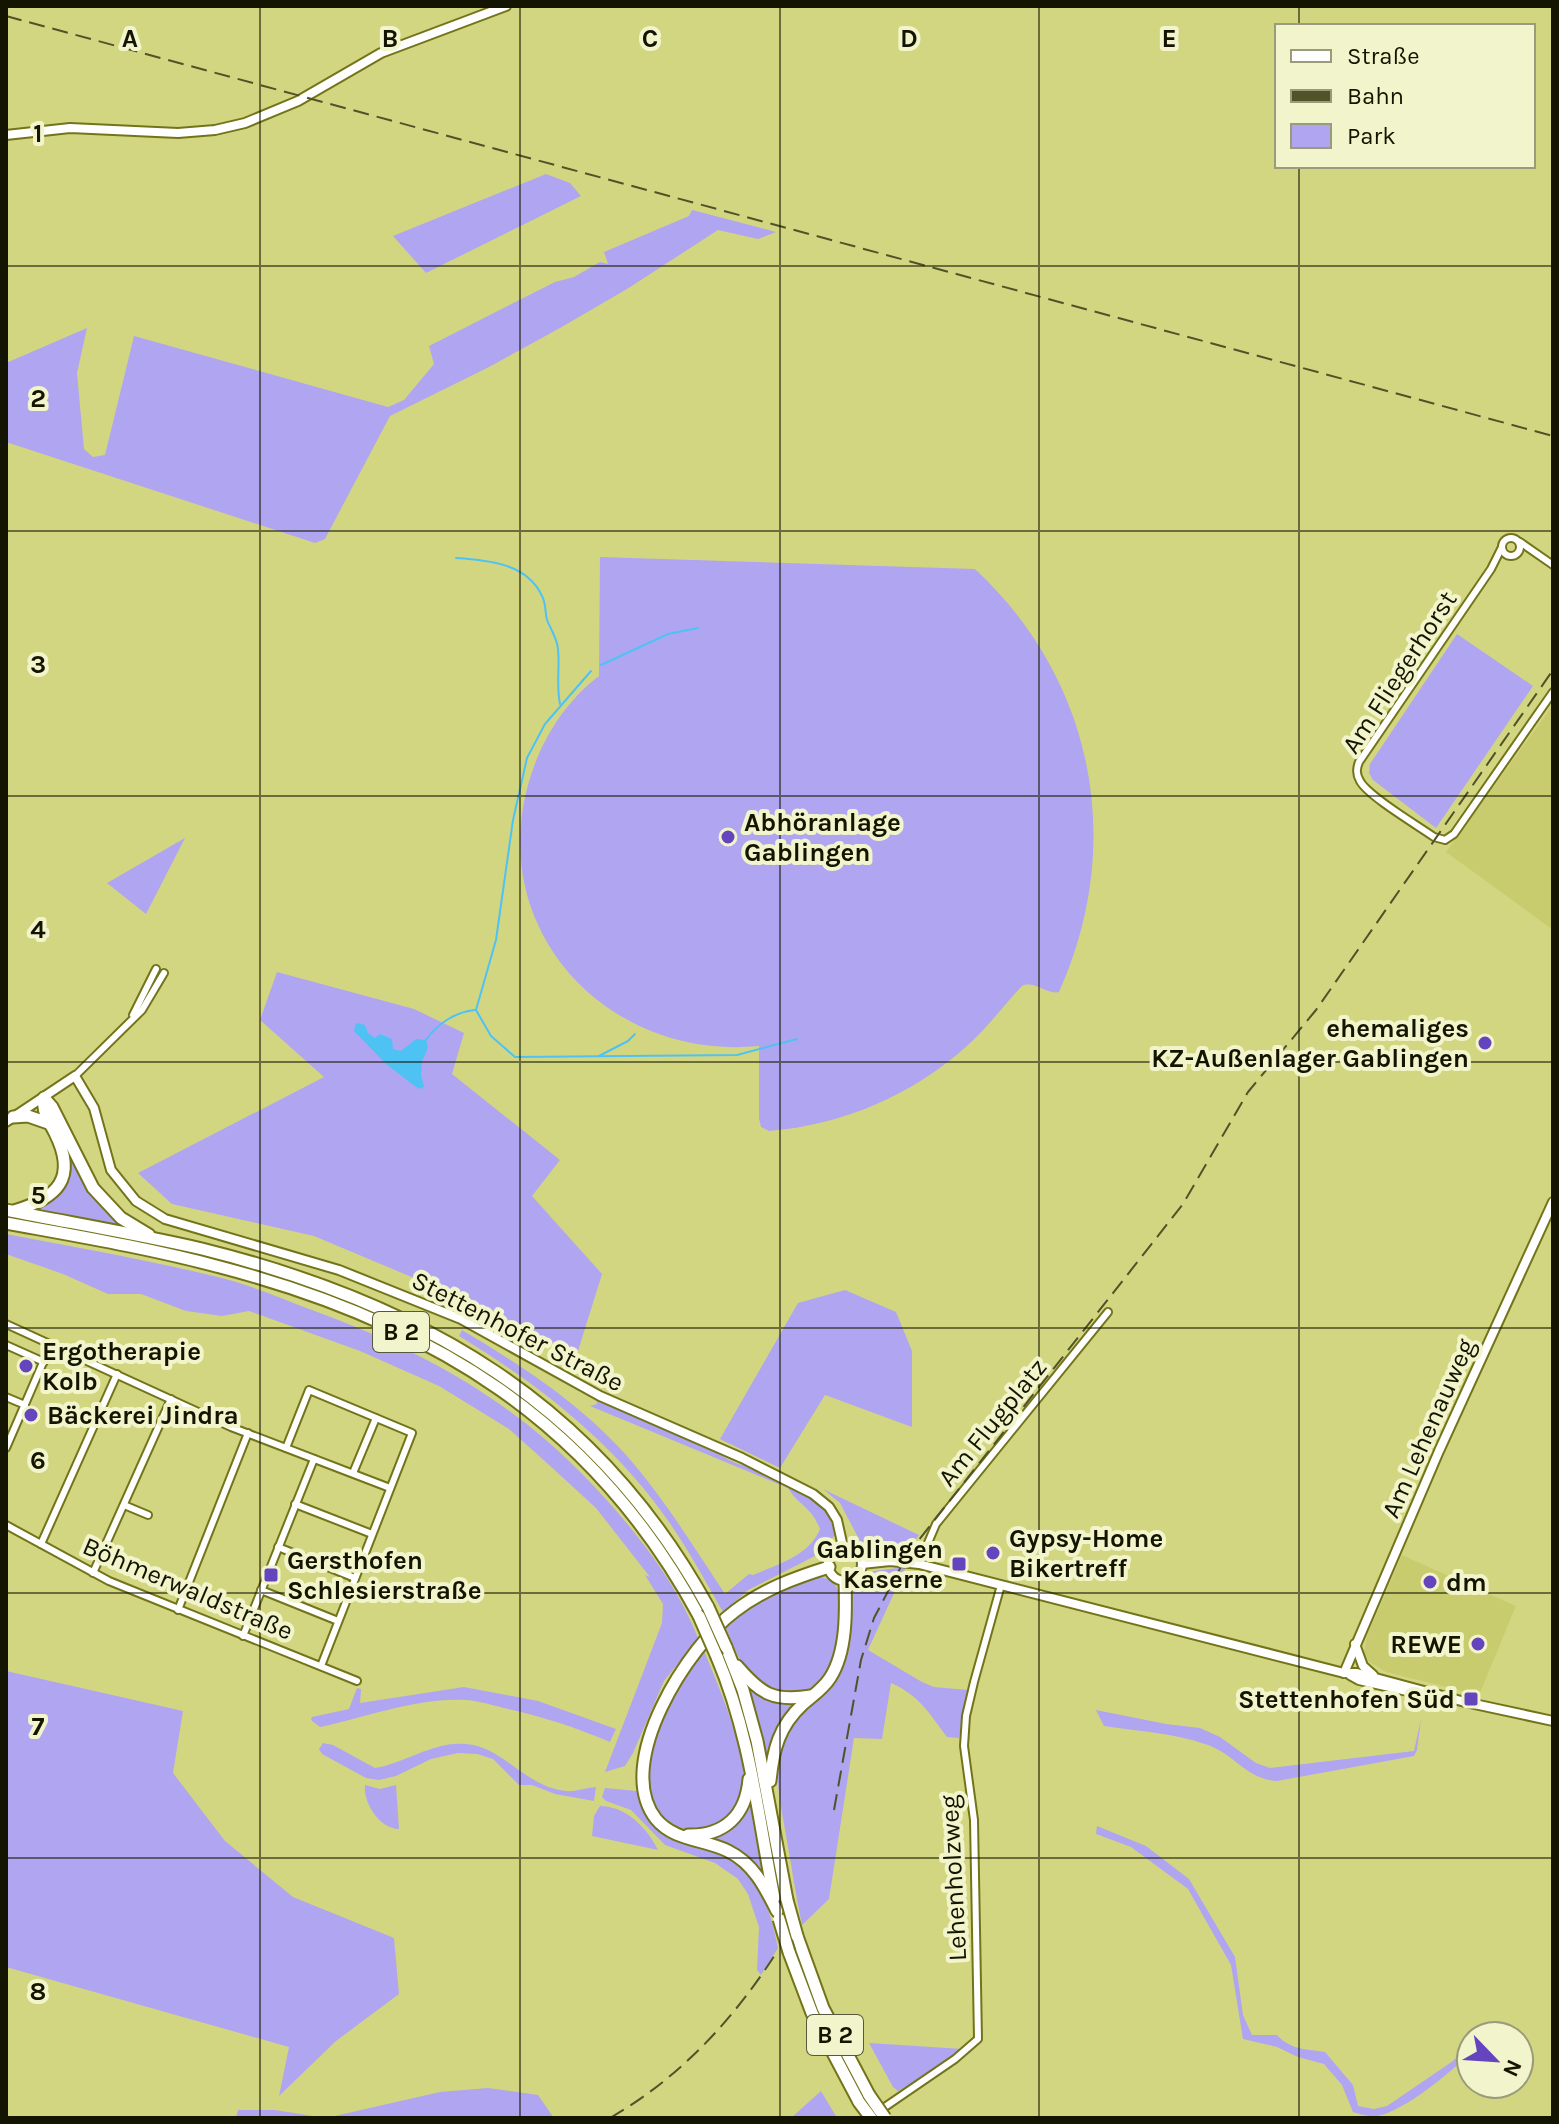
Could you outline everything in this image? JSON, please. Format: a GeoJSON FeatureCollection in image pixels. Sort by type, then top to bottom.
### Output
{"type":"FeatureCollection","features":[{"type":"Feature","properties":{"kind":"highway"},"geometry":{"type":"LineString","coordinates":[[8,1215],[48,1198],[63,1177],[64,1151],[44,1111],[44,1098]]}},
{"type":"Feature","properties":{"kind":"highway","name":"B 2"},"geometry":{"type":"LineString","coordinates":[[44,1098],[52,1107],[93,1188],[121,1218],[157,1239]]}},
{"type":"Feature","properties":{"kind":"highway"},"geometry":{"type":"LineString","coordinates":[[10,1119],[28,1116],[51,1124]]}},
{"type":"Feature","properties":{"kind":"highway","name":"B 2"},"geometry":{"type":"LineString","coordinates":[[8,1215],[157,1239],[247,1261],[348,1296],[438,1336],[506,1377],[562,1421],[618,1476],[670,1543],[708,1607],[728,1652],[753,1725],[787,1900],[797,1936],[823,2008],[870,2118]]}},
{"type":"Feature","properties":{"kind":"highway","name":"B 2"},"geometry":{"type":"LineString","coordinates":[[8,1215],[256,1277],[363,1315],[454,1359],[520,1402],[599,1473],[652,1539],[699,1616],[739,1721],[751,1766],[778,1915],[789,1952],[812,2013],[864,2098],[885,2118]]}},
{"type":"Feature","properties":{"kind":"highway"},"geometry":{"type":"LineString","coordinates":[[778,1915],[767,1891],[747,1863],[727,1850],[669,1830],[653,1815],[645,1793],[644,1771],[654,1725],[689,1658],[732,1612],[762,1592],[829,1567]]}},
{"type":"Feature","properties":{"kind":"highway"},"geometry":{"type":"LineString","coordinates":[[768,1794],[777,1739],[788,1719],[830,1678],[838,1660],[846,1607],[845,1581]]}},
{"type":"Feature","properties":{"kind":"highway"},"geometry":{"type":"LineString","coordinates":[[728,1652],[752,1684],[771,1696],[812,1696]]}},
{"type":"Feature","properties":{"kind":"highway"},"geometry":{"type":"LineString","coordinates":[[679,1834],[712,1833],[735,1819],[747,1795],[751,1766]]}},
{"type":"Feature","properties":{"kind":"street"},"geometry":{"type":"LineString","coordinates":[[6,135],[70,128],[178,133],[215,130],[245,123],[298,101],[381,53],[506,6]]}},
{"type":"Feature","properties":{"kind":"street"},"geometry":{"type":"LineString","coordinates":[[1545,559],[1531,554],[1514,556],[1504,553],[1502,547],[1509,538],[1518,540],[1545,559],[1553,565]]}},
{"type":"Feature","properties":{"kind":"street"},"geometry":{"type":"LineString","coordinates":[[1514,556],[1520,549],[1518,540]]}},
{"type":"Feature","properties":{"kind":"street","name":"Am Fliegerhorst"},"geometry":{"type":"LineString","coordinates":[[1502,547],[1491,569],[1356,769],[1362,784],[1437,839],[1445,840],[1454,834],[1553,692]]}},
{"type":"Feature","properties":{"kind":"street","name":"Am Fliegerhorst"},"geometry":{"type":"LineString","coordinates":[[1491,569],[1514,556]]}},
{"type":"Feature","properties":{"kind":"street"},"geometry":{"type":"LineString","coordinates":[[130,1021],[156,969]]}},
{"type":"Feature","properties":{"kind":"street"},"geometry":{"type":"LineString","coordinates":[[10,1119],[75,1076],[152,997],[164,973]]}},
{"type":"Feature","properties":{"kind":"street","name":"Stettenhofer Straße"},"geometry":{"type":"LineString","coordinates":[[75,1076],[94,1108],[111,1170],[136,1201],[156,1215],[306,1259],[461,1319],[600,1396],[742,1458],[813,1494],[829,1507],[837,1520],[843,1547]]}},
{"type":"Feature","properties":{"kind":"street","name":"Am Lehenauweg"},"geometry":{"type":"LineString","coordinates":[[1347,1673],[1355,1643],[1444,1438],[1553,1202]]}},
{"type":"Feature","properties":{"kind":"street","name":"Am Flugplatz"},"geometry":{"type":"LineString","coordinates":[[919,1564],[936,1524],[1108,1312]]}},
{"type":"Feature","properties":{"kind":"street"},"geometry":{"type":"LineString","coordinates":[[6,1324],[248,1433],[390,1488]]}},
{"type":"Feature","properties":{"kind":"street"},"geometry":{"type":"LineString","coordinates":[[6,1448],[51,1344]]}},
{"type":"Feature","properties":{"kind":"street"},"geometry":{"type":"LineString","coordinates":[[6,1345],[44,1362]]}},
{"type":"Feature","properties":{"kind":"street"},"geometry":{"type":"LineString","coordinates":[[41,1544],[117,1374]]}},
{"type":"Feature","properties":{"kind":"street"},"geometry":{"type":"LineString","coordinates":[[286,1448],[309,1390],[412,1433],[321,1666]]}},
{"type":"Feature","properties":{"kind":"street"},"geometry":{"type":"LineString","coordinates":[[6,1397],[25,1405]]}},
{"type":"Feature","properties":{"kind":"street"},"geometry":{"type":"LineString","coordinates":[[93,1573],[171,1399]]}},
{"type":"Feature","properties":{"kind":"street"},"geometry":{"type":"LineString","coordinates":[[353,1473],[376,1418]]}},
{"type":"Feature","properties":{"kind":"street"},"geometry":{"type":"LineString","coordinates":[[178,1610],[248,1433]]}},
{"type":"Feature","properties":{"kind":"street"},"geometry":{"type":"LineString","coordinates":[[243,1636],[314,1459]]}},
{"type":"Feature","properties":{"kind":"street"},"geometry":{"type":"LineString","coordinates":[[295,1504],[372,1534]]}},
{"type":"Feature","properties":{"kind":"street"},"geometry":{"type":"LineString","coordinates":[[124,1505],[148,1515]]}},
{"type":"Feature","properties":{"kind":"street","name":"Böhmerwaldstraße"},"geometry":{"type":"LineString","coordinates":[[6,1525],[93,1573],[357,1681]]}},
{"type":"Feature","properties":{"kind":"street"},"geometry":{"type":"LineString","coordinates":[[278,1547],[355,1578]]}},
{"type":"Feature","properties":{"kind":"street"},"geometry":{"type":"LineString","coordinates":[[843,1547],[857,1552],[862,1564],[858,1576],[845,1581],[836,1578],[829,1567],[831,1554],[843,1547]]}},
{"type":"Feature","properties":{"kind":"street"},"geometry":{"type":"LineString","coordinates":[[862,1564],[890,1561],[919,1564],[1347,1673],[1553,1721]]}},
{"type":"Feature","properties":{"kind":"street","name":"Lehenholzweg"},"geometry":{"type":"LineString","coordinates":[[870,2118],[955,2059],[978,2039],[974,1820],[964,1746],[966,1716],[1001,1585]]}},
{"type":"Feature","properties":{"kind":"street"},"geometry":{"type":"LineString","coordinates":[[261,1590],[338,1621]]}},
{"type":"Feature","properties":{"kind":"street"},"geometry":{"type":"LineString","coordinates":[[1355,1643],[1363,1666],[1378,1678]]}},
{"type":"Feature","properties":{"kind":"street"},"geometry":{"type":"LineString","coordinates":[[1347,1673],[1359,1680],[1419,1694],[1438,1695]]}},
{"type":"Feature","properties":{"kind":"shaded area"},"geometry":{"type":"Polygon","coordinates":[[[1553,705],[1553,930],[1446,852],[1553,705]]]}},
{"type":"Feature","properties":{"kind":"shaded area"},"geometry":{"type":"Polygon","coordinates":[[[1402,1555],[1516,1606],[1479,1695],[1386,1672],[1368,1661],[1364,1652],[1367,1636],[1402,1555]]]}},
{"type":"Feature","properties":{"kind":"green space"},"geometry":{"type":"Polygon","coordinates":[[[546,174],[570,183],[581,196],[426,273],[393,236],[546,174]]]}},
{"type":"Feature","properties":{"kind":"green space"},"geometry":{"type":"Polygon","coordinates":[[[692,210],[776,232],[758,239],[718,230],[560,328],[390,416],[325,539],[315,543],[6,442],[6,363],[87,328],[77,373],[84,449],[93,457],[105,455],[134,336],[388,407],[404,400],[434,364],[429,346],[555,282],[574,277],[600,262],[608,264],[604,252],[689,216],[692,210]]]}},
{"type":"Feature","properties":{"kind":"green space"},"geometry":{"type":"Polygon","coordinates":[[[600,557],[975,569],[1016,613],[1048,661],[1072,712],[1087,766],[1093,822],[1091,879],[1080,936],[1059,992],[1031,985],[1022,986],[975,1038],[947,1063],[900,1093],[824,1122],[769,1131],[761,1127],[759,1118],[759,1046],[703,1045],[652,1031],[607,1007],[569,973],[541,931],[524,884],[520,831],[531,775],[542,747],[567,708],[599,676],[600,557]]]}},
{"type":"Feature","properties":{"kind":"green space"},"geometry":{"type":"Polygon","coordinates":[[[1457,634],[1533,686],[1436,828],[1373,780],[1369,773],[1370,764],[1457,634]]]}},
{"type":"Feature","properties":{"kind":"green space"},"geometry":{"type":"Polygon","coordinates":[[[185,838],[146,914],[107,883],[185,838]]]}},
{"type":"Feature","properties":{"kind":"green space"},"geometry":{"type":"Polygon","coordinates":[[[277,972],[414,1009],[464,1033],[452,1074],[560,1160],[532,1196],[602,1274],[578,1351],[534,1338],[483,1307],[314,1236],[172,1204],[138,1173],[324,1077],[260,1020],[277,972]]]}},
{"type":"Feature","properties":{"kind":"green space"},"geometry":{"type":"Polygon","coordinates":[[[62,1139],[126,1227],[30,1209],[59,1193],[62,1139]]]}},
{"type":"Feature","properties":{"kind":"green space"},"geometry":{"type":"Polygon","coordinates":[[[6,1234],[199,1272],[269,1293],[395,1344],[434,1364],[506,1408],[539,1435],[604,1497],[645,1546],[680,1600],[698,1638],[664,1681],[625,1766],[605,1772],[662,1623],[663,1604],[645,1575],[650,1577],[596,1508],[509,1429],[439,1386],[360,1351],[249,1311],[222,1316],[186,1311],[141,1294],[108,1294],[6,1254],[6,1234]]]}},
{"type":"Feature","properties":{"kind":"green space"},"geometry":{"type":"Polygon","coordinates":[[[845,1290],[896,1312],[912,1351],[912,1427],[825,1395],[780,1468],[720,1439],[798,1303],[845,1290]]]}},
{"type":"Feature","properties":{"kind":"green space"},"geometry":{"type":"Polygon","coordinates":[[[462,1330],[556,1392],[620,1448],[661,1499],[725,1594],[749,1574],[753,1575],[801,1553],[820,1529],[813,1515],[788,1488],[590,1406],[597,1404],[596,1399],[811,1497],[829,1514],[835,1535],[815,1556],[748,1590],[723,1612],[669,1522],[625,1467],[547,1396],[459,1336],[462,1330]]]}},
{"type":"Feature","properties":{"kind":"green space"},"geometry":{"type":"Polygon","coordinates":[[[823,1489],[919,1535],[907,1552],[877,1548],[860,1541],[840,1503],[823,1489]]]}},
{"type":"Feature","properties":{"kind":"green space"},"geometry":{"type":"Polygon","coordinates":[[[906,1567],[868,1650],[934,1687],[968,1690],[959,1738],[947,1737],[916,1699],[891,1683],[882,1739],[854,1738],[829,1899],[802,1925],[778,1783],[783,1741],[794,1720],[836,1679],[844,1656],[849,1607],[856,1584],[873,1571],[906,1567]]]}},
{"type":"Feature","properties":{"kind":"green space"},"geometry":{"type":"Polygon","coordinates":[[[819,1577],[833,1583],[841,1605],[839,1632],[829,1672],[820,1684],[807,1692],[791,1694],[768,1691],[760,1687],[747,1672],[725,1626],[769,1596],[819,1577]]]}},
{"type":"Feature","properties":{"kind":"green space"},"geometry":{"type":"Polygon","coordinates":[[[703,1649],[723,1698],[744,1774],[737,1807],[725,1821],[710,1828],[694,1830],[678,1827],[665,1817],[654,1802],[650,1763],[665,1711],[703,1649]]]}},
{"type":"Feature","properties":{"kind":"green space"},"geometry":{"type":"Polygon","coordinates":[[[6,1671],[183,1711],[173,1773],[225,1841],[293,1897],[394,1938],[399,1994],[336,2041],[279,2096],[289,2047],[6,1967],[6,1671]]]}},
{"type":"Feature","properties":{"kind":"green space"},"geometry":{"type":"Polygon","coordinates":[[[746,1683],[771,1701],[798,1703],[769,1763],[746,1683]]]}},
{"type":"Feature","properties":{"kind":"green space"},"geometry":{"type":"Polygon","coordinates":[[[464,1687],[538,1701],[616,1729],[610,1742],[545,1718],[467,1700],[411,1705],[320,1727],[311,1720],[312,1717],[349,1709],[357,1688],[361,1689],[360,1703],[464,1687]]]}},
{"type":"Feature","properties":{"kind":"green space"},"geometry":{"type":"Polygon","coordinates":[[[1096,1710],[1200,1728],[1220,1737],[1256,1763],[1270,1768],[1414,1751],[1421,1719],[1414,1756],[1277,1781],[1257,1776],[1216,1748],[1193,1740],[1104,1726],[1096,1710]]]}},
{"type":"Feature","properties":{"kind":"green space"},"geometry":{"type":"Polygon","coordinates":[[[323,1743],[333,1745],[375,1768],[442,1746],[466,1744],[492,1752],[551,1788],[569,1791],[596,1787],[594,1801],[555,1794],[532,1785],[519,1785],[493,1759],[477,1754],[458,1753],[431,1759],[396,1776],[379,1780],[366,1778],[322,1754],[319,1749],[323,1743]]]}},
{"type":"Feature","properties":{"kind":"green space"},"geometry":{"type":"Polygon","coordinates":[[[365,1785],[380,1789],[396,1785],[399,1829],[385,1825],[374,1814],[365,1785]]]}},
{"type":"Feature","properties":{"kind":"green space"},"geometry":{"type":"Polygon","coordinates":[[[605,1788],[637,1791],[653,1821],[663,1832],[681,1842],[730,1856],[752,1876],[766,1903],[778,1948],[761,1975],[757,1970],[759,1927],[748,1894],[738,1879],[715,1863],[665,1845],[631,1810],[606,1801],[602,1797],[605,1788]]]}},
{"type":"Feature","properties":{"kind":"green space"},"geometry":{"type":"Polygon","coordinates":[[[750,1798],[764,1880],[758,1870],[697,1839],[724,1831],[750,1798]]]}},
{"type":"Feature","properties":{"kind":"green space"},"geometry":{"type":"Polygon","coordinates":[[[600,1806],[618,1810],[635,1820],[658,1850],[592,1836],[594,1816],[600,1806]]]}},
{"type":"Feature","properties":{"kind":"green space"},"geometry":{"type":"Polygon","coordinates":[[[1097,1826],[1146,1846],[1189,1879],[1235,1957],[1243,2015],[1252,2035],[1277,2035],[1293,2046],[1325,2052],[1353,2085],[1358,2106],[1374,2109],[1387,2106],[1455,2059],[1455,2067],[1388,2113],[1368,2116],[1353,2112],[1342,2085],[1324,2064],[1243,2039],[1231,1965],[1188,1889],[1131,1847],[1096,1834],[1097,1826]]]}},
{"type":"Feature","properties":{"kind":"green space"},"geometry":{"type":"Polygon","coordinates":[[[869,2043],[963,2049],[918,2081],[898,2091],[869,2043]]]}},
{"type":"Feature","properties":{"kind":"green space"},"geometry":{"type":"Polygon","coordinates":[[[488,2088],[538,2095],[554,2118],[326,2118],[440,2092],[488,2088]]]}},
{"type":"Feature","properties":{"kind":"green space"},"geometry":{"type":"Polygon","coordinates":[[[821,2091],[837,2118],[791,2118],[821,2091]]]}},
{"type":"Feature","properties":{"kind":"green space"},"geometry":{"type":"Polygon","coordinates":[[[238,2110],[275,2110],[326,2118],[236,2118],[238,2110]]]}},
{"type":"Feature","properties":{"kind":"water"},"geometry":{"type":"Polygon","coordinates":[[[356,1023],[365,1025],[368,1033],[375,1038],[380,1034],[392,1039],[393,1049],[401,1051],[416,1039],[426,1040],[428,1048],[422,1061],[422,1089],[386,1064],[354,1031],[356,1023]]]}},
{"type":"Feature","properties":{"kind":"waterway"},"geometry":{"type":"LineString","coordinates":[[456,558],[505,565],[527,576],[535,585],[543,599],[557,645],[560,704]]}},
{"type":"Feature","properties":{"kind":"waterway"},"geometry":{"type":"LineString","coordinates":[[601,665],[668,634],[698,628]]}},
{"type":"Feature","properties":{"kind":"waterway"},"geometry":{"type":"LineString","coordinates":[[591,671],[545,724],[527,758],[513,820],[496,940],[476,1010],[491,1036],[515,1057],[737,1055],[797,1039]]}},
{"type":"Feature","properties":{"kind":"waterway"},"geometry":{"type":"LineString","coordinates":[[426,1040],[447,1020],[475,1010]]}},
{"type":"Feature","properties":{"kind":"waterway"},"geometry":{"type":"LineString","coordinates":[[599,1056],[635,1034]]}},
{"type":"Feature","properties":{"kind":"railway"},"geometry":{"type":"LineString","coordinates":[[6,16],[1553,436]]}},
{"type":"Feature","properties":{"kind":"railway"},"geometry":{"type":"LineString","coordinates":[[834,1810],[861,1660],[874,1618],[907,1555],[1183,1204],[1248,1092],[1316,1010],[1553,670]]}},
{"type":"Feature","properties":{"kind":"railway"},"geometry":{"type":"LineString","coordinates":[[610,2118],[683,2065],[725,2022],[778,1950]]}},
{"type":"Feature","properties":{"kind":"place","name":"Abhöranlage Gablingen"},"geometry":{"type":"Point","coordinates":[728,837]}},
{"type":"Feature","properties":{"kind":"place","name":"ehemaliges KZ-Außenlager Gablingen"},"geometry":{"type":"Point","coordinates":[1485,1043]}},
{"type":"Feature","properties":{"kind":"place","name":"Ergotherapie Kolb"},"geometry":{"type":"Point","coordinates":[26,1366]}},
{"type":"Feature","properties":{"kind":"place","name":"Bäckerei Jindra"},"geometry":{"type":"Point","coordinates":[31,1415]}},
{"type":"Feature","properties":{"kind":"place","name":"Gypsy-Home Bikertreff"},"geometry":{"type":"Point","coordinates":[993,1553]}},
{"type":"Feature","properties":{"kind":"place","name":"Gablingen Kaserne"},"geometry":{"type":"Point","coordinates":[959,1564]}},
{"type":"Feature","properties":{"kind":"place","name":"Gersthofen Schlesierstraße"},"geometry":{"type":"Point","coordinates":[271,1575]}},
{"type":"Feature","properties":{"kind":"place","name":"dm"},"geometry":{"type":"Point","coordinates":[1430,1582]}},
{"type":"Feature","properties":{"kind":"place","name":"REWE"},"geometry":{"type":"Point","coordinates":[1478,1644]}},
{"type":"Feature","properties":{"kind":"place","name":"Stettenhofen Süd"},"geometry":{"type":"Point","coordinates":[1471,1699]}}]}
